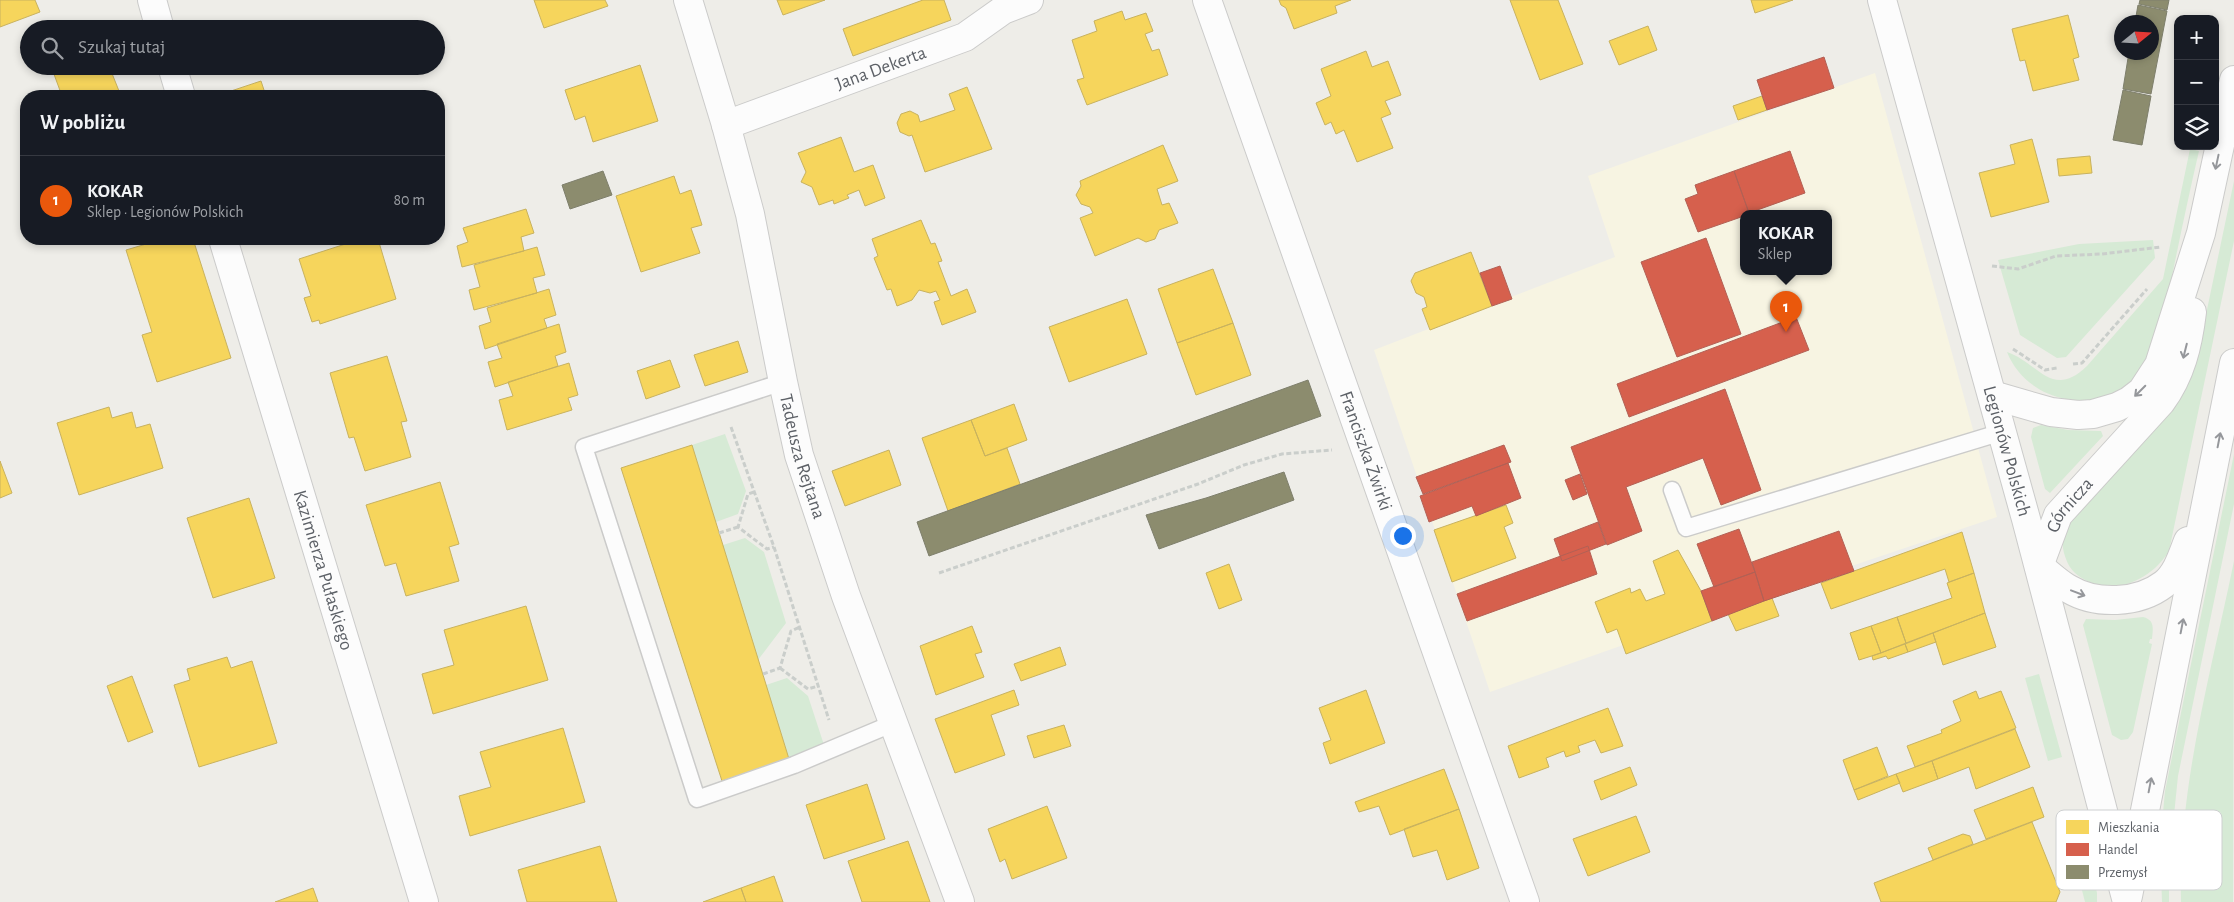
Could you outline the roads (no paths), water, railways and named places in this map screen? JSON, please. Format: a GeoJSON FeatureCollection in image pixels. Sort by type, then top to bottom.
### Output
{"type":"FeatureCollection","features":[{"type":"Feature","properties":{"kind":"street"},"geometry":{"type":"LineString","coordinates":[[152,0],[158,20]]}},
{"type":"Feature","properties":{"kind":"street","name":"Tadeusza Rejtana"},"geometry":{"type":"LineString","coordinates":[[688,0],[726,125],[750,214],[783,382],[802,464],[846,596],[960,902]]}},
{"type":"Feature","properties":{"kind":"street","name":"Jana Dekerta"},"geometry":{"type":"LineString","coordinates":[[726,125],[965,37],[1003,10],[1029,0]]}},
{"type":"Feature","properties":{"kind":"street","name":"Franciszka Żwirki"},"geometry":{"type":"LineString","coordinates":[[1207,0],[1525,902]]}},
{"type":"Feature","properties":{"kind":"street","name":"Legionów Polskich"},"geometry":{"type":"LineString","coordinates":[[1882,0],[1992,395],[2103,810]]}},
{"type":"Feature","properties":{"kind":"street"},"geometry":{"type":"LineString","coordinates":[[174,75],[178,90]]}},
{"type":"Feature","properties":{"kind":"street","name":"Górnicza"},"geometry":{"type":"LineString","coordinates":[[2038,566],[2058,515],[2162,402],[2178,373],[2188,338],[2202,233],[2234,80]]}},
{"type":"Feature","properties":{"kind":"street","name":"Górnicza"},"geometry":{"type":"LineString","coordinates":[[1992,395],[2067,415],[2093,414],[2117,407],[2142,391],[2159,365],[2202,233]]}},
{"type":"Feature","properties":{"kind":"street","name":"Kazimierza Pułaskiego"},"geometry":{"type":"LineString","coordinates":[[225,245],[424,902]]}},
{"type":"Feature","properties":{"kind":"street"},"geometry":{"type":"LineString","coordinates":[[2145,810],[2234,363]]}},
{"type":"Feature","properties":{"kind":"street"},"geometry":{"type":"LineString","coordinates":[[2038,566],[2068,589],[2082,595],[2099,599],[2138,598],[2164,584],[2174,573],[2209,488]]}},
{"type":"Feature","properties":{"kind":"lane"},"geometry":{"type":"LineString","coordinates":[[783,382],[584,446],[696,799],[794,765],[894,723]]}},
{"type":"Feature","properties":{"kind":"lane"},"geometry":{"type":"LineString","coordinates":[[1672,490],[1686,528],[2002,432]]}},
{"type":"Feature","properties":{"kind":"place","name":"KOKAR"},"geometry":{"type":"Point","coordinates":[1786,332]}}]}
